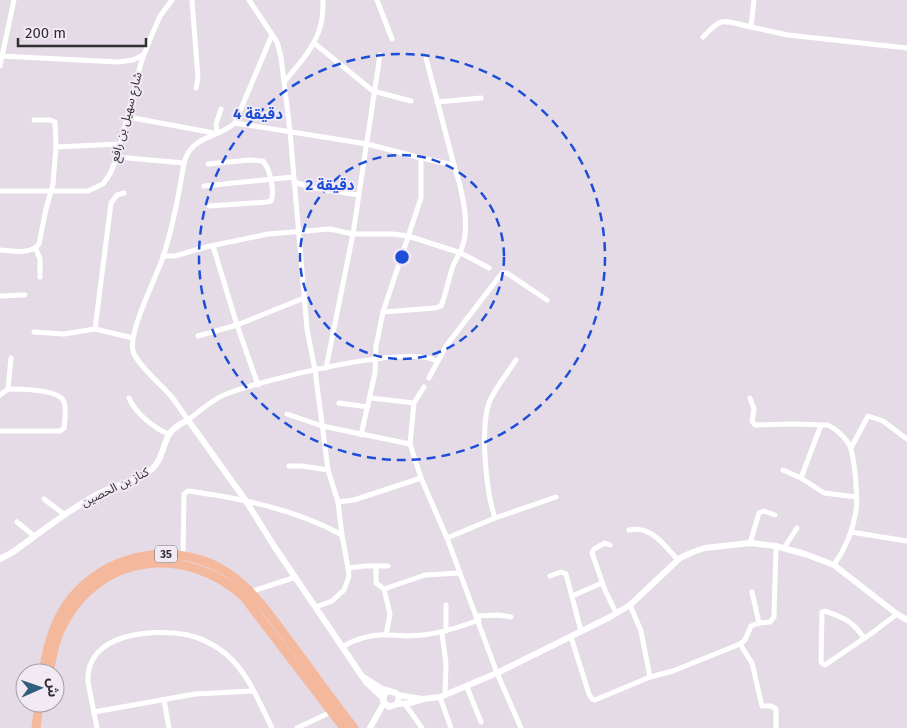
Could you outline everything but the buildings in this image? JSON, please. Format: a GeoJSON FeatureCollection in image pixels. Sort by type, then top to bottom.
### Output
{"type":"FeatureCollection","features":[{"type":"Feature","properties":{"kind":"highway","name":"35"},"geometry":{"type":"LineString","coordinates":[[45,663],[54,628],[69,600],[82,586],[100,573],[122,562],[155,554],[182,555],[201,560],[224,570],[250,592],[319,688],[331,712],[344,728]]}},
{"type":"Feature","properties":{"kind":"highway","name":"35"},"geometry":{"type":"LineString","coordinates":[[51,663],[63,625],[74,607],[100,582],[122,570],[143,564],[168,562],[203,570],[234,588],[354,728]]}},
{"type":"Feature","properties":{"kind":"highway"},"geometry":{"type":"LineString","coordinates":[[36,728],[38,713]]}},
{"type":"Feature","properties":{"kind":"highway"},"geometry":{"type":"LineString","coordinates":[[42,728],[44,713]]}},
{"type":"Feature","properties":{"kind":"street"},"geometry":{"type":"LineString","coordinates":[[0,66],[14,0]]}},
{"type":"Feature","properties":{"kind":"street","name":"شارع سهيل بن رافع"},"geometry":{"type":"LineString","coordinates":[[0,191],[51,192],[88,190],[99,186],[110,174],[128,117],[140,65],[155,25],[172,0]]}},
{"type":"Feature","properties":{"kind":"street"},"geometry":{"type":"LineString","coordinates":[[192,0],[198,78],[196,88]]}},
{"type":"Feature","properties":{"kind":"street"},"geometry":{"type":"LineString","coordinates":[[249,0],[279,47],[285,81],[307,329],[315,370],[328,470],[338,502],[349,576],[344,590],[332,601],[316,607]]}},
{"type":"Feature","properties":{"kind":"street"},"geometry":{"type":"LineString","coordinates":[[285,81],[314,43],[321,25],[323,0]]}},
{"type":"Feature","properties":{"kind":"street"},"geometry":{"type":"LineString","coordinates":[[378,0],[392,39]]}},
{"type":"Feature","properties":{"kind":"street"},"geometry":{"type":"LineString","coordinates":[[751,28],[754,0]]}},
{"type":"Feature","properties":{"kind":"street"},"geometry":{"type":"LineString","coordinates":[[703,38],[716,23],[722,21],[788,35],[907,48]]}},
{"type":"Feature","properties":{"kind":"street"},"geometry":{"type":"LineString","coordinates":[[235,124],[272,35]]}},
{"type":"Feature","properties":{"kind":"street"},"geometry":{"type":"LineString","coordinates":[[314,43],[373,91],[410,100]]}},
{"type":"Feature","properties":{"kind":"street"},"geometry":{"type":"LineString","coordinates":[[118,62],[133,60],[144,54]]}},
{"type":"Feature","properties":{"kind":"street"},"geometry":{"type":"LineString","coordinates":[[326,368],[359,194],[373,91],[380,55]]}},
{"type":"Feature","properties":{"kind":"street"},"geometry":{"type":"LineString","coordinates":[[1,56],[118,62],[140,65]]}},
{"type":"Feature","properties":{"kind":"street"},"geometry":{"type":"LineString","coordinates":[[383,312],[441,306],[454,262],[461,253],[465,239],[466,226],[458,177],[426,58]]}},
{"type":"Feature","properties":{"kind":"street"},"geometry":{"type":"LineString","coordinates":[[437,102],[481,98]]}},
{"type":"Feature","properties":{"kind":"street"},"geometry":{"type":"LineString","coordinates":[[216,133],[216,124],[221,109]]}},
{"type":"Feature","properties":{"kind":"street"},"geometry":{"type":"LineString","coordinates":[[128,117],[216,133]]}},
{"type":"Feature","properties":{"kind":"street"},"geometry":{"type":"LineString","coordinates":[[0,250],[31,251],[36,249],[41,240],[56,163],[56,147],[54,122],[50,120],[34,120]]}},
{"type":"Feature","properties":{"kind":"street"},"geometry":{"type":"LineString","coordinates":[[454,164],[421,158],[367,144],[290,131],[235,124],[216,133],[191,148],[184,163],[179,196],[163,256],[132,338],[133,351],[136,357],[171,396],[246,502],[369,686],[385,703],[406,704],[422,699],[443,696],[497,673],[616,613],[630,604],[686,554],[705,548],[750,543],[776,546],[834,565],[907,620]]}},
{"type":"Feature","properties":{"kind":"street"},"geometry":{"type":"LineString","coordinates":[[56,147],[120,144]]}},
{"type":"Feature","properties":{"kind":"street"},"geometry":{"type":"LineString","coordinates":[[117,156],[184,163]]}},
{"type":"Feature","properties":{"kind":"street"},"geometry":{"type":"LineString","coordinates":[[361,435],[370,398],[376,346],[383,312],[421,198],[421,158]]}},
{"type":"Feature","properties":{"kind":"street"},"geometry":{"type":"LineString","coordinates":[[208,164],[263,160],[266,164],[270,180],[272,197],[269,202],[209,206]]}},
{"type":"Feature","properties":{"kind":"street"},"geometry":{"type":"LineString","coordinates":[[204,186],[270,180],[294,180],[313,188],[359,194]]}},
{"type":"Feature","properties":{"kind":"street"},"geometry":{"type":"LineString","coordinates":[[95,329],[111,203],[117,195],[124,193]]}},
{"type":"Feature","properties":{"kind":"street"},"geometry":{"type":"LineString","coordinates":[[163,256],[175,256],[268,234],[330,228],[352,234],[408,236],[461,253],[489,268]]}},
{"type":"Feature","properties":{"kind":"street"},"geometry":{"type":"LineString","coordinates":[[213,246],[237,326],[258,385]]}},
{"type":"Feature","properties":{"kind":"street"},"geometry":{"type":"LineString","coordinates":[[36,249],[40,259],[40,277]]}},
{"type":"Feature","properties":{"kind":"street"},"geometry":{"type":"LineString","coordinates":[[429,378],[437,361],[475,307],[502,273],[507,273],[547,300]]}},
{"type":"Feature","properties":{"kind":"street"},"geometry":{"type":"LineString","coordinates":[[0,296],[25,295]]}},
{"type":"Feature","properties":{"kind":"street"},"geometry":{"type":"LineString","coordinates":[[198,336],[237,326],[304,298]]}},
{"type":"Feature","properties":{"kind":"street"},"geometry":{"type":"LineString","coordinates":[[34,332],[64,334],[95,329],[132,338]]}},
{"type":"Feature","properties":{"kind":"street"},"geometry":{"type":"LineString","coordinates":[[129,398],[145,418],[168,434],[222,396],[258,385],[315,370],[376,358],[425,357],[437,361]]}},
{"type":"Feature","properties":{"kind":"street"},"geometry":{"type":"LineString","coordinates":[[0,396],[8,389],[11,358]]}},
{"type":"Feature","properties":{"kind":"street"},"geometry":{"type":"LineString","coordinates":[[495,518],[489,500],[484,436],[489,402],[516,360]]}},
{"type":"Feature","properties":{"kind":"street"},"geometry":{"type":"LineString","coordinates":[[424,387],[414,403],[410,444],[421,478],[447,538],[497,673],[520,728]]}},
{"type":"Feature","properties":{"kind":"street"},"geometry":{"type":"LineString","coordinates":[[0,431],[60,431],[64,425],[64,402],[58,396],[49,392],[8,389]]}},
{"type":"Feature","properties":{"kind":"street"},"geometry":{"type":"LineString","coordinates":[[370,398],[414,403]]}},
{"type":"Feature","properties":{"kind":"street"},"geometry":{"type":"LineString","coordinates":[[750,398],[754,406],[752,419],[755,425],[821,425],[832,427],[851,448]]}},
{"type":"Feature","properties":{"kind":"street"},"geometry":{"type":"LineString","coordinates":[[339,403],[368,407]]}},
{"type":"Feature","properties":{"kind":"street"},"geometry":{"type":"LineString","coordinates":[[287,414],[322,426],[410,444]]}},
{"type":"Feature","properties":{"kind":"street"},"geometry":{"type":"LineString","coordinates":[[834,565],[842,553],[851,532],[856,511],[857,497],[851,448],[868,416],[883,422],[907,439]]}},
{"type":"Feature","properties":{"kind":"street"},"geometry":{"type":"LineString","coordinates":[[801,478],[821,425]]}},
{"type":"Feature","properties":{"kind":"street","name":"كناز بن الحصين"},"geometry":{"type":"LineString","coordinates":[[0,559],[13,552],[78,505],[101,492],[152,470],[159,460],[168,434]]}},
{"type":"Feature","properties":{"kind":"street"},"geometry":{"type":"LineString","coordinates":[[289,466],[328,470]]}},
{"type":"Feature","properties":{"kind":"street"},"geometry":{"type":"LineString","coordinates":[[783,470],[801,478],[824,493],[857,497]]}},
{"type":"Feature","properties":{"kind":"street"},"geometry":{"type":"LineString","coordinates":[[338,502],[354,500],[421,478]]}},
{"type":"Feature","properties":{"kind":"street"},"geometry":{"type":"LineString","coordinates":[[182,555],[183,504],[186,492],[192,491],[246,502],[313,521],[342,536]]}},
{"type":"Feature","properties":{"kind":"street"},"geometry":{"type":"LineString","coordinates":[[447,538],[495,518],[556,497]]}},
{"type":"Feature","properties":{"kind":"street"},"geometry":{"type":"LineString","coordinates":[[44,499],[65,515]]}},
{"type":"Feature","properties":{"kind":"street"},"geometry":{"type":"LineString","coordinates":[[750,543],[759,513],[764,512],[774,515]]}},
{"type":"Feature","properties":{"kind":"street"},"geometry":{"type":"LineString","coordinates":[[17,522],[34,536]]}},
{"type":"Feature","properties":{"kind":"street"},"geometry":{"type":"LineString","coordinates":[[629,530],[639,528],[648,531],[678,560]]}},
{"type":"Feature","properties":{"kind":"street"},"geometry":{"type":"LineString","coordinates":[[784,548],[797,528]]}},
{"type":"Feature","properties":{"kind":"street"},"geometry":{"type":"LineString","coordinates":[[851,532],[907,542]]}},
{"type":"Feature","properties":{"kind":"street"},"geometry":{"type":"LineString","coordinates":[[610,545],[605,543],[593,551],[602,583],[616,613]]}},
{"type":"Feature","properties":{"kind":"street"},"geometry":{"type":"LineString","coordinates":[[571,637],[592,699],[595,700],[650,677],[673,671],[740,644],[747,636],[751,626],[770,622],[774,617],[776,546]]}},
{"type":"Feature","properties":{"kind":"street"},"geometry":{"type":"LineString","coordinates":[[376,566],[374,576],[376,584],[384,589],[390,614],[386,635]]}},
{"type":"Feature","properties":{"kind":"street"},"geometry":{"type":"LineString","coordinates":[[348,568],[388,566]]}},
{"type":"Feature","properties":{"kind":"street"},"geometry":{"type":"LineString","coordinates":[[550,576],[561,572],[565,573],[581,631]]}},
{"type":"Feature","properties":{"kind":"street"},"geometry":{"type":"LineString","coordinates":[[384,589],[425,575],[460,573]]}},
{"type":"Feature","properties":{"kind":"street"},"geometry":{"type":"LineString","coordinates":[[250,592],[296,578]]}},
{"type":"Feature","properties":{"kind":"street"},"geometry":{"type":"LineString","coordinates":[[572,596],[602,583]]}},
{"type":"Feature","properties":{"kind":"street"},"geometry":{"type":"LineString","coordinates":[[752,592],[759,623]]}},
{"type":"Feature","properties":{"kind":"street"},"geometry":{"type":"LineString","coordinates":[[630,604],[641,631],[650,677]]}},
{"type":"Feature","properties":{"kind":"street"},"geometry":{"type":"LineString","coordinates":[[446,605],[444,632],[447,671],[443,696],[451,728]]}},
{"type":"Feature","properties":{"kind":"street"},"geometry":{"type":"LineString","coordinates":[[864,638],[850,621],[826,611],[822,612],[821,662],[823,665],[864,638],[897,614]]}},
{"type":"Feature","properties":{"kind":"street"},"geometry":{"type":"LineString","coordinates":[[342,646],[365,638],[386,635],[409,636],[444,632],[478,618],[499,615],[511,617]]}},
{"type":"Feature","properties":{"kind":"street"},"geometry":{"type":"LineString","coordinates":[[97,728],[88,677],[96,656],[110,643],[141,633],[189,636],[209,643],[225,653],[245,675],[272,728]]}},
{"type":"Feature","properties":{"kind":"street"},"geometry":{"type":"LineString","coordinates":[[740,644],[754,668],[761,704],[776,708],[776,728]]}},
{"type":"Feature","properties":{"kind":"street"},"geometry":{"type":"LineString","coordinates":[[364,678],[382,689],[422,699]]}},
{"type":"Feature","properties":{"kind":"street"},"geometry":{"type":"LineString","coordinates":[[467,687],[482,722]]}},
{"type":"Feature","properties":{"kind":"street"},"geometry":{"type":"LineString","coordinates":[[94,712],[195,694],[253,691]]}},
{"type":"Feature","properties":{"kind":"street"},"geometry":{"type":"LineString","coordinates":[[373,726],[385,703],[385,694],[389,691]]}},
{"type":"Feature","properties":{"kind":"street"},"geometry":{"type":"LineString","coordinates":[[397,704],[399,700],[398,694]]}},
{"type":"Feature","properties":{"kind":"street"},"geometry":{"type":"LineString","coordinates":[[164,700],[169,728]]}},
{"type":"Feature","properties":{"kind":"street"},"geometry":{"type":"LineString","coordinates":[[406,704],[422,728]]}},
{"type":"Feature","properties":{"kind":"street"},"geometry":{"type":"LineString","coordinates":[[298,728],[331,712]]}}]}
